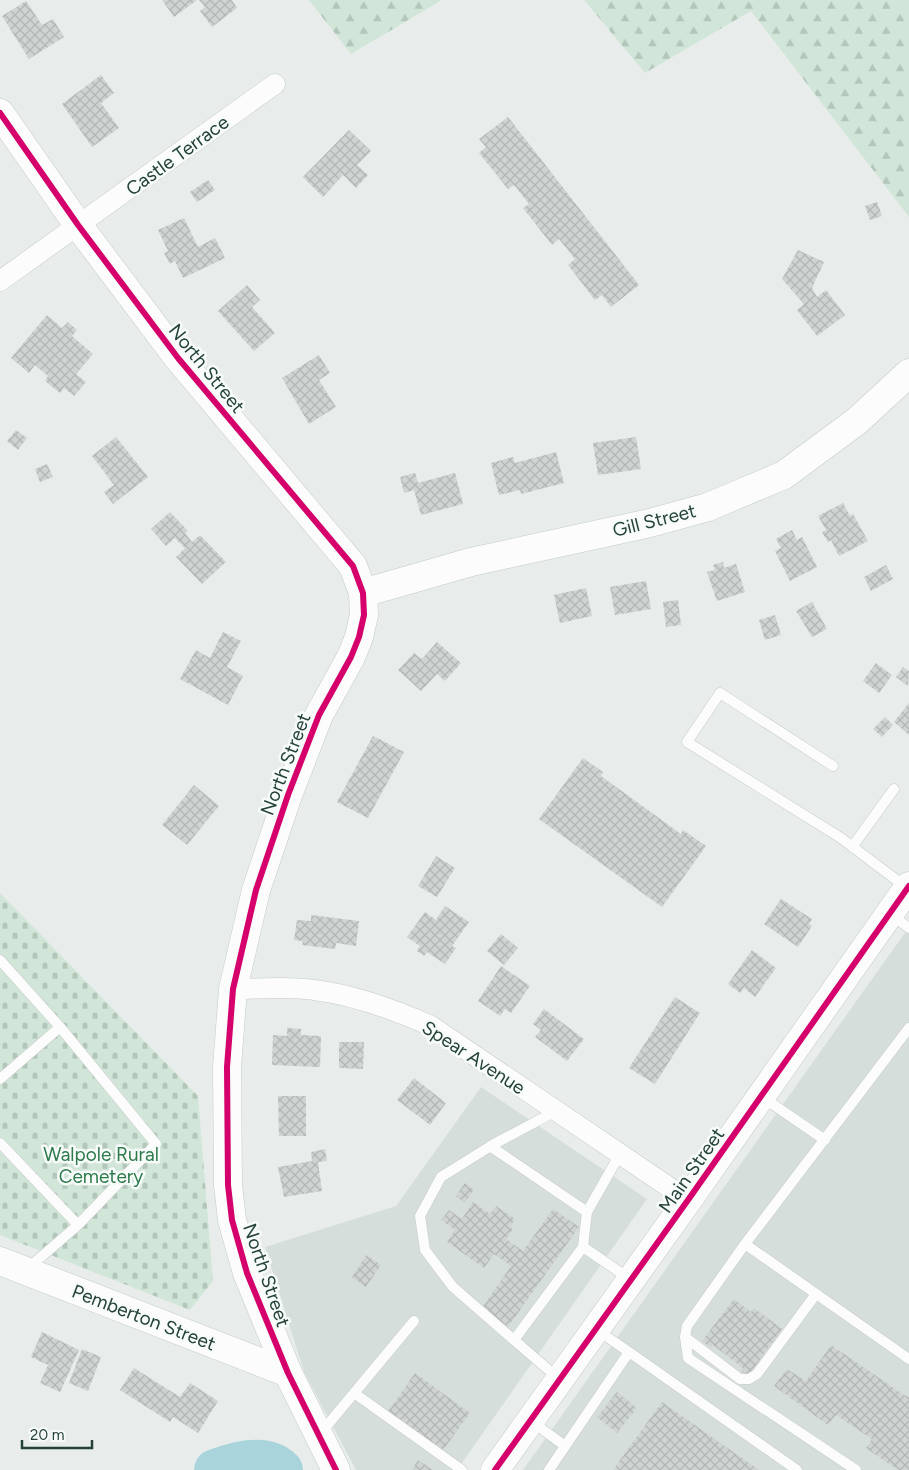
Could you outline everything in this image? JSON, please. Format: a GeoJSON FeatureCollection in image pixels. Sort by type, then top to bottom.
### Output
{"type":"FeatureCollection","features":[{"type":"Feature","properties":{"kind":"street","name":"Castle Terrace"},"geometry":{"type":"LineString","coordinates":[[0,281],[275,84]]}},
{"type":"Feature","properties":{"kind":"street","name":"North Street"},"geometry":{"type":"LineString","coordinates":[[0,114],[78,225],[178,358],[353,566],[363,593],[364,615],[360,637],[319,715],[288,795],[256,890],[233,989],[226,1067],[228,1185],[232,1220],[247,1273],[288,1373],[336,1470]]}},
{"type":"Feature","properties":{"kind":"street","name":"Gill Street"},"geometry":{"type":"LineString","coordinates":[[363,593],[471,562],[650,522],[708,507],[784,475],[857,421],[909,373]]}},
{"type":"Feature","properties":{"kind":"street","name":"Main Street"},"geometry":{"type":"LineString","coordinates":[[495,1470],[761,1096],[899,921],[908,887]]}},
{"type":"Feature","properties":{"kind":"street","name":"Spear Avenue"},"geometry":{"type":"LineString","coordinates":[[233,989],[312,989],[356,997],[405,1014],[431,1026],[688,1200]]}},
{"type":"Feature","properties":{"kind":"street","name":"Pemberton Street"},"geometry":{"type":"LineString","coordinates":[[0,1260],[288,1373]]}},
{"type":"Feature","properties":{"kind":"lane"},"geometry":{"type":"LineString","coordinates":[[833,766],[720,692],[687,742],[852,846],[908,887]]}},
{"type":"Feature","properties":{"kind":"lane"},"geometry":{"type":"LineString","coordinates":[[852,846],[894,788]]}},
{"type":"Feature","properties":{"kind":"lane"},"geometry":{"type":"LineString","coordinates":[[0,960],[60,1027],[156,1144],[78,1225],[25,1270]]}},
{"type":"Feature","properties":{"kind":"lane"},"geometry":{"type":"LineString","coordinates":[[0,1079],[60,1027]]}},
{"type":"Feature","properties":{"kind":"lane"},"geometry":{"type":"LineString","coordinates":[[856,1470],[688,1358],[685,1338],[687,1326],[746,1244],[909,1028]]}},
{"type":"Feature","properties":{"kind":"lane"},"geometry":{"type":"LineString","coordinates":[[761,1096],[825,1140]]}},
{"type":"Feature","properties":{"kind":"lane"},"geometry":{"type":"LineString","coordinates":[[556,1111],[490,1146],[440,1177],[420,1216],[425,1250],[453,1286],[560,1380]]}},
{"type":"Feature","properties":{"kind":"lane"},"geometry":{"type":"LineString","coordinates":[[0,1143],[78,1225]]}},
{"type":"Feature","properties":{"kind":"lane"},"geometry":{"type":"LineString","coordinates":[[490,1146],[587,1212]]}},
{"type":"Feature","properties":{"kind":"lane"},"geometry":{"type":"LineString","coordinates":[[514,1340],[583,1247],[587,1212],[620,1154]]}},
{"type":"Feature","properties":{"kind":"lane"},"geometry":{"type":"LineString","coordinates":[[746,1244],[909,1359]]}},
{"type":"Feature","properties":{"kind":"lane"},"geometry":{"type":"LineString","coordinates":[[583,1247],[631,1280]]}},
{"type":"Feature","properties":{"kind":"lane"},"geometry":{"type":"LineString","coordinates":[[685,1338],[740,1379],[749,1379],[757,1374],[816,1294]]}},
{"type":"Feature","properties":{"kind":"lane"},"geometry":{"type":"LineString","coordinates":[[320,1435],[414,1321]]}},
{"type":"Feature","properties":{"kind":"lane"},"geometry":{"type":"LineString","coordinates":[[596,1329],[797,1470]]}},
{"type":"Feature","properties":{"kind":"lane"},"geometry":{"type":"LineString","coordinates":[[549,1470],[630,1352]]}},
{"type":"Feature","properties":{"kind":"lane"},"geometry":{"type":"LineString","coordinates":[[354,1394],[462,1470]]}},
{"type":"Feature","properties":{"kind":"lane"},"geometry":{"type":"LineString","coordinates":[[530,1420],[565,1446]]}},
{"type":"Feature","properties":{"kind":"shaded area"},"geometry":{"type":"Polygon","coordinates":[[[909,927],[909,1470],[523,1470],[626,1325],[909,927]]]}},
{"type":"Feature","properties":{"kind":"shaded area"},"geometry":{"type":"Polygon","coordinates":[[[481,1087],[647,1199],[457,1470],[356,1470],[304,1372],[265,1247],[396,1206],[481,1087]]]}},
{"type":"Feature","properties":{"kind":"green space"},"geometry":{"type":"Polygon","coordinates":[[[309,0],[442,0],[351,54],[309,0]]]}},
{"type":"Feature","properties":{"kind":"green space"},"geometry":{"type":"Polygon","coordinates":[[[584,0],[909,0],[909,217],[751,11],[645,73],[584,0]]]}},
{"type":"Feature","properties":{"kind":"green space","name":"Walpole Rural Cemetery"},"geometry":{"type":"Polygon","coordinates":[[[0,893],[198,1096],[213,1281],[190,1310],[0,1235],[0,893]]]}},
{"type":"Feature","properties":{"kind":"building"},"geometry":{"type":"Polygon","coordinates":[[[162,0],[197,0],[174,17],[162,0]]]}},
{"type":"Feature","properties":{"kind":"building"},"geometry":{"type":"Polygon","coordinates":[[[199,0],[232,0],[237,8],[212,27],[200,11],[205,7],[199,0]]]}},
{"type":"Feature","properties":{"kind":"building"},"geometry":{"type":"Polygon","coordinates":[[[26,1],[42,25],[53,19],[64,37],[29,59],[2,16],[26,1]]]}},
{"type":"Feature","properties":{"kind":"building"},"geometry":{"type":"Polygon","coordinates":[[[101,75],[114,93],[101,103],[119,128],[92,147],[62,104],[101,75]]]}},
{"type":"Feature","properties":{"kind":"building"},"geometry":{"type":"Polygon","coordinates":[[[508,117],[639,285],[611,307],[602,295],[595,300],[568,265],[575,259],[559,239],[552,245],[523,208],[529,204],[514,185],[508,189],[479,153],[486,147],[479,139],[508,117]]]}},
{"type":"Feature","properties":{"kind":"building"},"geometry":{"type":"Polygon","coordinates":[[[349,130],[371,151],[357,165],[368,175],[356,188],[343,175],[323,197],[303,177],[349,130]]]}},
{"type":"Feature","properties":{"kind":"building"},"geometry":{"type":"Polygon","coordinates":[[[208,180],[215,190],[197,202],[190,192],[208,180]]]}},
{"type":"Feature","properties":{"kind":"building"},"geometry":{"type":"Polygon","coordinates":[[[877,202],[882,216],[870,220],[865,206],[877,202]]]}},
{"type":"Feature","properties":{"kind":"building"},"geometry":{"type":"Polygon","coordinates":[[[184,218],[198,247],[215,238],[225,258],[183,278],[175,261],[170,264],[164,253],[168,251],[158,230],[184,218]]]}},
{"type":"Feature","properties":{"kind":"building"},"geometry":{"type":"Polygon","coordinates":[[[798,250],[824,262],[812,288],[817,297],[826,290],[845,315],[817,336],[797,310],[804,304],[782,279],[798,250]]]}},
{"type":"Feature","properties":{"kind":"building"},"geometry":{"type":"Polygon","coordinates":[[[247,285],[260,300],[252,307],[275,333],[254,351],[218,311],[247,285]]]}},
{"type":"Feature","properties":{"kind":"building"},"geometry":{"type":"Polygon","coordinates":[[[47,315],[62,328],[68,322],[77,330],[72,336],[93,354],[76,374],[86,382],[74,396],[64,388],[60,393],[45,381],[48,376],[35,365],[29,373],[11,358],[47,315]]]}},
{"type":"Feature","properties":{"kind":"building"},"geometry":{"type":"Polygon","coordinates":[[[319,355],[330,373],[319,380],[336,407],[309,424],[282,378],[319,355]]]}},
{"type":"Feature","properties":{"kind":"building"},"geometry":{"type":"Polygon","coordinates":[[[16,430],[27,438],[18,450],[7,441],[16,430]]]}},
{"type":"Feature","properties":{"kind":"building"},"geometry":{"type":"Polygon","coordinates":[[[116,437],[148,477],[113,504],[104,492],[114,485],[92,456],[116,437]]]}},
{"type":"Feature","properties":{"kind":"building"},"geometry":{"type":"Polygon","coordinates":[[[636,437],[641,469],[598,475],[593,443],[636,437]]]}},
{"type":"Feature","properties":{"kind":"building"},"geometry":{"type":"Polygon","coordinates":[[[556,452],[564,483],[521,494],[520,490],[499,495],[491,463],[513,457],[515,463],[556,452]]]}},
{"type":"Feature","properties":{"kind":"building"},"geometry":{"type":"Polygon","coordinates":[[[47,464],[53,477],[40,482],[35,469],[47,464]]]}},
{"type":"Feature","properties":{"kind":"building"},"geometry":{"type":"Polygon","coordinates":[[[415,473],[418,483],[455,473],[463,504],[421,515],[414,490],[404,493],[400,477],[415,473]]]}},
{"type":"Feature","properties":{"kind":"building"},"geometry":{"type":"Polygon","coordinates":[[[843,503],[850,516],[853,514],[868,541],[839,556],[831,540],[828,542],[822,532],[826,530],[818,516],[843,503]]]}},
{"type":"Feature","properties":{"kind":"building"},"geometry":{"type":"Polygon","coordinates":[[[170,512],[188,531],[185,533],[192,542],[200,535],[226,562],[202,584],[176,557],[185,548],[175,538],[166,546],[151,529],[170,512]]]}},
{"type":"Feature","properties":{"kind":"building"},"geometry":{"type":"Polygon","coordinates":[[[792,530],[797,540],[802,537],[817,567],[790,581],[775,551],[781,548],[776,539],[792,530]]]}},
{"type":"Feature","properties":{"kind":"building"},"geometry":{"type":"Polygon","coordinates":[[[723,562],[724,568],[736,564],[745,592],[717,601],[707,572],[715,570],[713,565],[723,562]]]}},
{"type":"Feature","properties":{"kind":"building"},"geometry":{"type":"Polygon","coordinates":[[[886,565],[893,579],[871,591],[864,577],[886,565]]]}},
{"type":"Feature","properties":{"kind":"building"},"geometry":{"type":"Polygon","coordinates":[[[646,581],[651,609],[615,615],[610,587],[646,581]]]}},
{"type":"Feature","properties":{"kind":"building"},"geometry":{"type":"Polygon","coordinates":[[[586,588],[592,616],[560,623],[554,595],[586,588]]]}},
{"type":"Feature","properties":{"kind":"building"},"geometry":{"type":"Polygon","coordinates":[[[678,600],[681,625],[666,627],[663,602],[678,600]]]}},
{"type":"Feature","properties":{"kind":"building"},"geometry":{"type":"Polygon","coordinates":[[[812,602],[827,629],[812,637],[796,611],[812,602]]]}},
{"type":"Feature","properties":{"kind":"building"},"geometry":{"type":"Polygon","coordinates":[[[775,615],[781,635],[765,640],[759,620],[775,615]]]}},
{"type":"Feature","properties":{"kind":"building"},"geometry":{"type":"Polygon","coordinates":[[[223,632],[241,641],[227,667],[243,676],[228,705],[180,679],[196,650],[210,658],[223,632]]]}},
{"type":"Feature","properties":{"kind":"building"},"geometry":{"type":"Polygon","coordinates":[[[437,642],[461,663],[445,681],[437,674],[421,691],[398,670],[414,653],[422,659],[437,642]]]}},
{"type":"Feature","properties":{"kind":"building"},"geometry":{"type":"Polygon","coordinates":[[[876,663],[892,675],[879,693],[863,681],[876,663]]]}},
{"type":"Feature","properties":{"kind":"building"},"geometry":{"type":"Polygon","coordinates":[[[903,667],[909,671],[908,686],[896,677],[903,667]]]}},
{"type":"Feature","properties":{"kind":"building"},"geometry":{"type":"Polygon","coordinates":[[[909,703],[909,735],[894,722],[909,703]]]}},
{"type":"Feature","properties":{"kind":"building"},"geometry":{"type":"Polygon","coordinates":[[[885,717],[893,725],[882,737],[873,729],[885,717]]]}},
{"type":"Feature","properties":{"kind":"building"},"geometry":{"type":"Polygon","coordinates":[[[373,736],[404,752],[368,818],[337,802],[373,736]]]}},
{"type":"Feature","properties":{"kind":"building"},"geometry":{"type":"Polygon","coordinates":[[[583,758],[603,772],[601,776],[681,834],[683,830],[706,846],[662,907],[539,819],[583,758]]]}},
{"type":"Feature","properties":{"kind":"building"},"geometry":{"type":"Polygon","coordinates":[[[194,785],[219,806],[187,845],[162,825],[194,785]]]}},
{"type":"Feature","properties":{"kind":"building"},"geometry":{"type":"Polygon","coordinates":[[[436,856],[455,868],[437,897],[418,886],[436,856]]]}},
{"type":"Feature","properties":{"kind":"building"},"geometry":{"type":"Polygon","coordinates":[[[781,899],[812,919],[809,924],[812,926],[798,947],[764,924],[781,899]]]}},
{"type":"Feature","properties":{"kind":"building"},"geometry":{"type":"Polygon","coordinates":[[[445,906],[469,922],[452,946],[456,948],[445,964],[427,952],[424,956],[417,951],[420,946],[407,937],[425,912],[436,920],[445,906]]]}},
{"type":"Feature","properties":{"kind":"building"},"geometry":{"type":"Polygon","coordinates":[[[311,915],[359,921],[356,946],[336,943],[335,949],[302,945],[303,941],[294,940],[297,920],[311,921],[311,915]]]}},
{"type":"Feature","properties":{"kind":"building"},"geometry":{"type":"Polygon","coordinates":[[[501,934],[518,948],[504,965],[487,951],[501,934]]]}},
{"type":"Feature","properties":{"kind":"building"},"geometry":{"type":"Polygon","coordinates":[[[752,950],[776,968],[755,997],[744,988],[740,993],[728,984],[752,950]]]}},
{"type":"Feature","properties":{"kind":"building"},"geometry":{"type":"Polygon","coordinates":[[[501,966],[530,986],[511,1013],[505,1009],[500,1016],[478,1001],[501,966]]]}},
{"type":"Feature","properties":{"kind":"building"},"geometry":{"type":"Polygon","coordinates":[[[675,997],[700,1013],[655,1084],[629,1068],[675,997]]]}},
{"type":"Feature","properties":{"kind":"building"},"geometry":{"type":"Polygon","coordinates":[[[544,1009],[584,1039],[567,1061],[535,1037],[541,1030],[533,1024],[544,1009]]]}},
{"type":"Feature","properties":{"kind":"building"},"geometry":{"type":"Polygon","coordinates":[[[287,1028],[301,1029],[301,1035],[321,1036],[320,1067],[272,1065],[273,1035],[287,1036],[287,1028]]]}},
{"type":"Feature","properties":{"kind":"building"},"geometry":{"type":"Polygon","coordinates":[[[339,1042],[364,1042],[363,1069],[339,1068],[339,1042]]]}},
{"type":"Feature","properties":{"kind":"building"},"geometry":{"type":"Polygon","coordinates":[[[414,1078],[446,1103],[430,1125],[397,1100],[414,1078]]]}},
{"type":"Feature","properties":{"kind":"building"},"geometry":{"type":"Polygon","coordinates":[[[278,1096],[306,1096],[306,1136],[279,1136],[278,1096]]]}},
{"type":"Feature","properties":{"kind":"building"},"geometry":{"type":"Polygon","coordinates":[[[325,1149],[327,1161],[318,1162],[322,1191],[284,1197],[278,1167],[312,1161],[311,1152],[325,1149]]]}},
{"type":"Feature","properties":{"kind":"building"},"geometry":{"type":"Polygon","coordinates":[[[465,1183],[474,1190],[465,1203],[456,1196],[465,1183]]]}},
{"type":"Feature","properties":{"kind":"building"},"geometry":{"type":"Polygon","coordinates":[[[473,1202],[490,1214],[496,1206],[515,1219],[510,1227],[513,1229],[506,1239],[523,1251],[553,1209],[579,1227],[508,1327],[482,1308],[511,1266],[494,1254],[484,1268],[447,1242],[455,1230],[441,1220],[449,1210],[462,1219],[473,1202]]]}},
{"type":"Feature","properties":{"kind":"building"},"geometry":{"type":"Polygon","coordinates":[[[366,1255],[381,1265],[366,1287],[352,1277],[366,1255]]]}},
{"type":"Feature","properties":{"kind":"building"},"geometry":{"type":"Polygon","coordinates":[[[734,1299],[751,1312],[754,1308],[782,1329],[748,1376],[741,1371],[743,1368],[713,1345],[711,1348],[702,1341],[734,1299]]]}},
{"type":"Feature","properties":{"kind":"building"},"geometry":{"type":"Polygon","coordinates":[[[42,1332],[79,1350],[60,1392],[40,1383],[48,1365],[31,1357],[42,1332]]]}},
{"type":"Feature","properties":{"kind":"building"},"geometry":{"type":"Polygon","coordinates":[[[831,1345],[909,1397],[909,1470],[898,1470],[866,1448],[872,1439],[836,1415],[828,1425],[774,1386],[787,1369],[806,1381],[831,1345]]]}},
{"type":"Feature","properties":{"kind":"building"},"geometry":{"type":"Polygon","coordinates":[[[82,1349],[101,1357],[88,1391],[69,1383],[82,1349]]]}},
{"type":"Feature","properties":{"kind":"building"},"geometry":{"type":"Polygon","coordinates":[[[134,1368],[180,1397],[190,1383],[218,1401],[198,1433],[173,1417],[170,1422],[120,1390],[134,1368]]]}},
{"type":"Feature","properties":{"kind":"building"},"geometry":{"type":"Polygon","coordinates":[[[415,1373],[470,1413],[441,1453],[387,1413],[415,1373]]]}},
{"type":"Feature","properties":{"kind":"building"},"geometry":{"type":"Polygon","coordinates":[[[617,1392],[637,1408],[617,1433],[597,1417],[617,1392]]]}},
{"type":"Feature","properties":{"kind":"building"},"geometry":{"type":"Polygon","coordinates":[[[662,1402],[759,1470],[613,1470],[662,1402]]]}},
{"type":"Feature","properties":{"kind":"building"},"geometry":{"type":"Polygon","coordinates":[[[418,1460],[433,1470],[412,1470],[418,1460]]]}},
{"type":"Feature","properties":{"kind":"waterway"},"geometry":{"type":"LineString","coordinates":[[215,1470],[250,1461],[267,1462],[282,1470]]}},
{"type":"Feature","properties":{"kind":"cycle path"},"geometry":{"type":"LineString","coordinates":[[0,113],[78,225],[178,358],[353,566],[363,593],[364,615],[359,637],[351,657],[319,715],[288,795],[256,890],[233,989],[227,1067],[228,1185],[232,1220],[247,1273],[288,1373],[336,1470]]}},
{"type":"Feature","properties":{"kind":"cycle path"},"geometry":{"type":"LineString","coordinates":[[495,1470],[909,886]]}}]}
